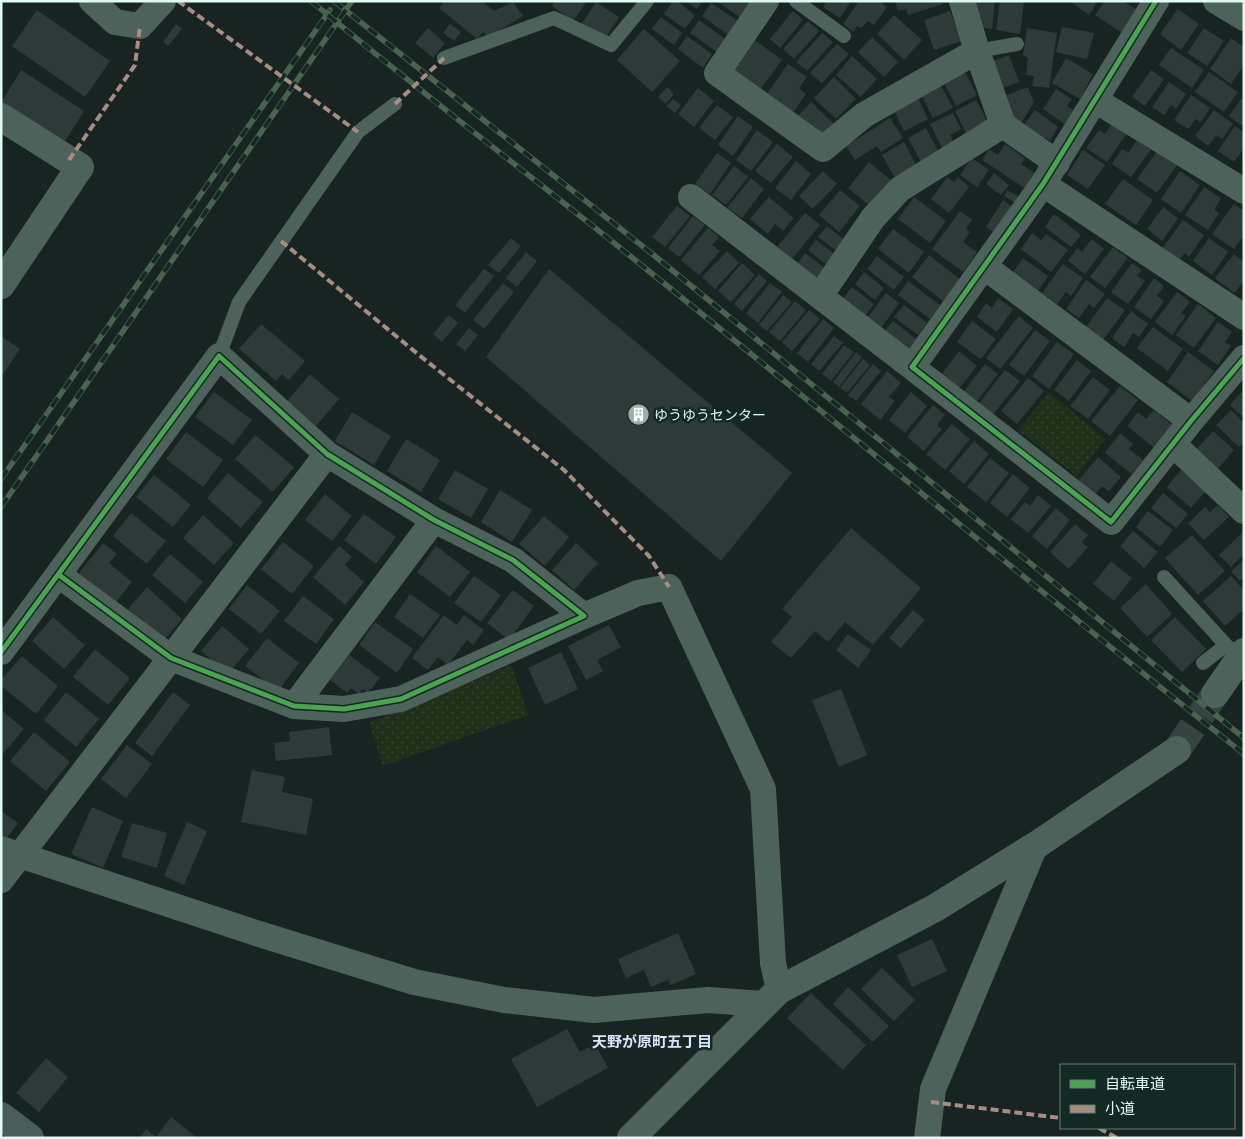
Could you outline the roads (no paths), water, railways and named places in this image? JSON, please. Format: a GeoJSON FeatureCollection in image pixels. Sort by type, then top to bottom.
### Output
{"type":"FeatureCollection","features":[{"type":"Feature","properties":{"kind":"main road"},"geometry":{"type":"LineString","coordinates":[[1,1116],[30,1138]]}},
{"type":"Feature","properties":{"kind":"street"},"geometry":{"type":"LineString","coordinates":[[92,1],[115,22],[140,26],[163,1]]}},
{"type":"Feature","properties":{"kind":"street"},"geometry":{"type":"LineString","coordinates":[[766,1],[717,74],[823,149],[864,114],[977,51]]}},
{"type":"Feature","properties":{"kind":"street"},"geometry":{"type":"LineString","coordinates":[[962,1],[1003,125],[1057,162]]}},
{"type":"Feature","properties":{"kind":"street"},"geometry":{"type":"LineString","coordinates":[[912,367],[1043,184],[1156,1]]}},
{"type":"Feature","properties":{"kind":"street"},"geometry":{"type":"LineString","coordinates":[[1216,1],[1244,18]]}},
{"type":"Feature","properties":{"kind":"street"},"geometry":{"type":"LineString","coordinates":[[1095,100],[1244,191]]}},
{"type":"Feature","properties":{"kind":"street"},"geometry":{"type":"LineString","coordinates":[[1,117],[80,167],[1,286]]}},
{"type":"Feature","properties":{"kind":"street"},"geometry":{"type":"LineString","coordinates":[[820,296],[873,218],[900,189],[1003,125]]}},
{"type":"Feature","properties":{"kind":"street"},"geometry":{"type":"LineString","coordinates":[[1043,184],[1244,317]]}},
{"type":"Feature","properties":{"kind":"street"},"geometry":{"type":"LineString","coordinates":[[691,197],[1111,522],[1244,358]]}},
{"type":"Feature","properties":{"kind":"street"},"geometry":{"type":"LineString","coordinates":[[985,267],[1191,421]]}},
{"type":"Feature","properties":{"kind":"street"},"geometry":{"type":"LineString","coordinates":[[1,652],[219,356],[327,454],[434,520],[513,560],[584,616]]}},
{"type":"Feature","properties":{"kind":"street"},"geometry":{"type":"LineString","coordinates":[[1173,444],[1244,511]]}},
{"type":"Feature","properties":{"kind":"street"},"geometry":{"type":"LineString","coordinates":[[1,880],[11,852],[170,658],[327,454]]}},
{"type":"Feature","properties":{"kind":"street"},"geometry":{"type":"LineString","coordinates":[[294,706],[434,520]]}},
{"type":"Feature","properties":{"kind":"street"},"geometry":{"type":"LineString","coordinates":[[59,575],[170,658],[294,706],[344,709],[401,699],[638,593],[669,586],[763,788],[773,963],[771,997]]}},
{"type":"Feature","properties":{"kind":"street"},"geometry":{"type":"LineString","coordinates":[[1215,694],[1237,651]]}},
{"type":"Feature","properties":{"kind":"street"},"geometry":{"type":"LineString","coordinates":[[631,1138],[771,997],[935,908],[1035,846],[1177,750]]}},
{"type":"Feature","properties":{"kind":"street"},"geometry":{"type":"LineString","coordinates":[[927,1138],[933,1089],[1035,846]]}},
{"type":"Feature","properties":{"kind":"street"},"geometry":{"type":"LineString","coordinates":[[11,852],[253,932],[423,984],[504,1000],[594,1010],[708,1000],[771,997]]}},
{"type":"Feature","properties":{"kind":"lane"},"geometry":{"type":"LineString","coordinates":[[444,58],[554,18],[610,45],[647,1]]}},
{"type":"Feature","properties":{"kind":"lane"},"geometry":{"type":"LineString","coordinates":[[796,1],[844,36]]}},
{"type":"Feature","properties":{"kind":"lane"},"geometry":{"type":"LineString","coordinates":[[977,51],[1017,44]]}},
{"type":"Feature","properties":{"kind":"lane"},"geometry":{"type":"LineString","coordinates":[[219,356],[239,302],[358,132],[395,104]]}},
{"type":"Feature","properties":{"kind":"lane"},"geometry":{"type":"LineString","coordinates":[[1164,576],[1237,651],[1203,663]]}},
{"type":"Feature","properties":{"kind":"tunnel"},"geometry":{"type":"LineString","coordinates":[[1177,750],[1215,694]]}},
{"type":"Feature","properties":{"kind":"railway"},"geometry":{"type":"LineString","coordinates":[[311,1],[645,268],[1244,754]]}},
{"type":"Feature","properties":{"kind":"railway"},"geometry":{"type":"LineString","coordinates":[[334,1],[656,257],[1244,738]]}},
{"type":"Feature","properties":{"kind":"railway"},"geometry":{"type":"LineString","coordinates":[[1,507],[352,1]]}},
{"type":"Feature","properties":{"kind":"railway"},"geometry":{"type":"LineString","coordinates":[[1,479],[330,10]]}},
{"type":"Feature","properties":{"kind":"place","name":"ゆうゆうセンター"},"geometry":{"type":"Point","coordinates":[638,415]}},
{"type":"Feature","properties":{"kind":"district","name":"天野が原町五丁目"},"geometry":{"type":"Point","coordinates":[652,1042]}}]}
